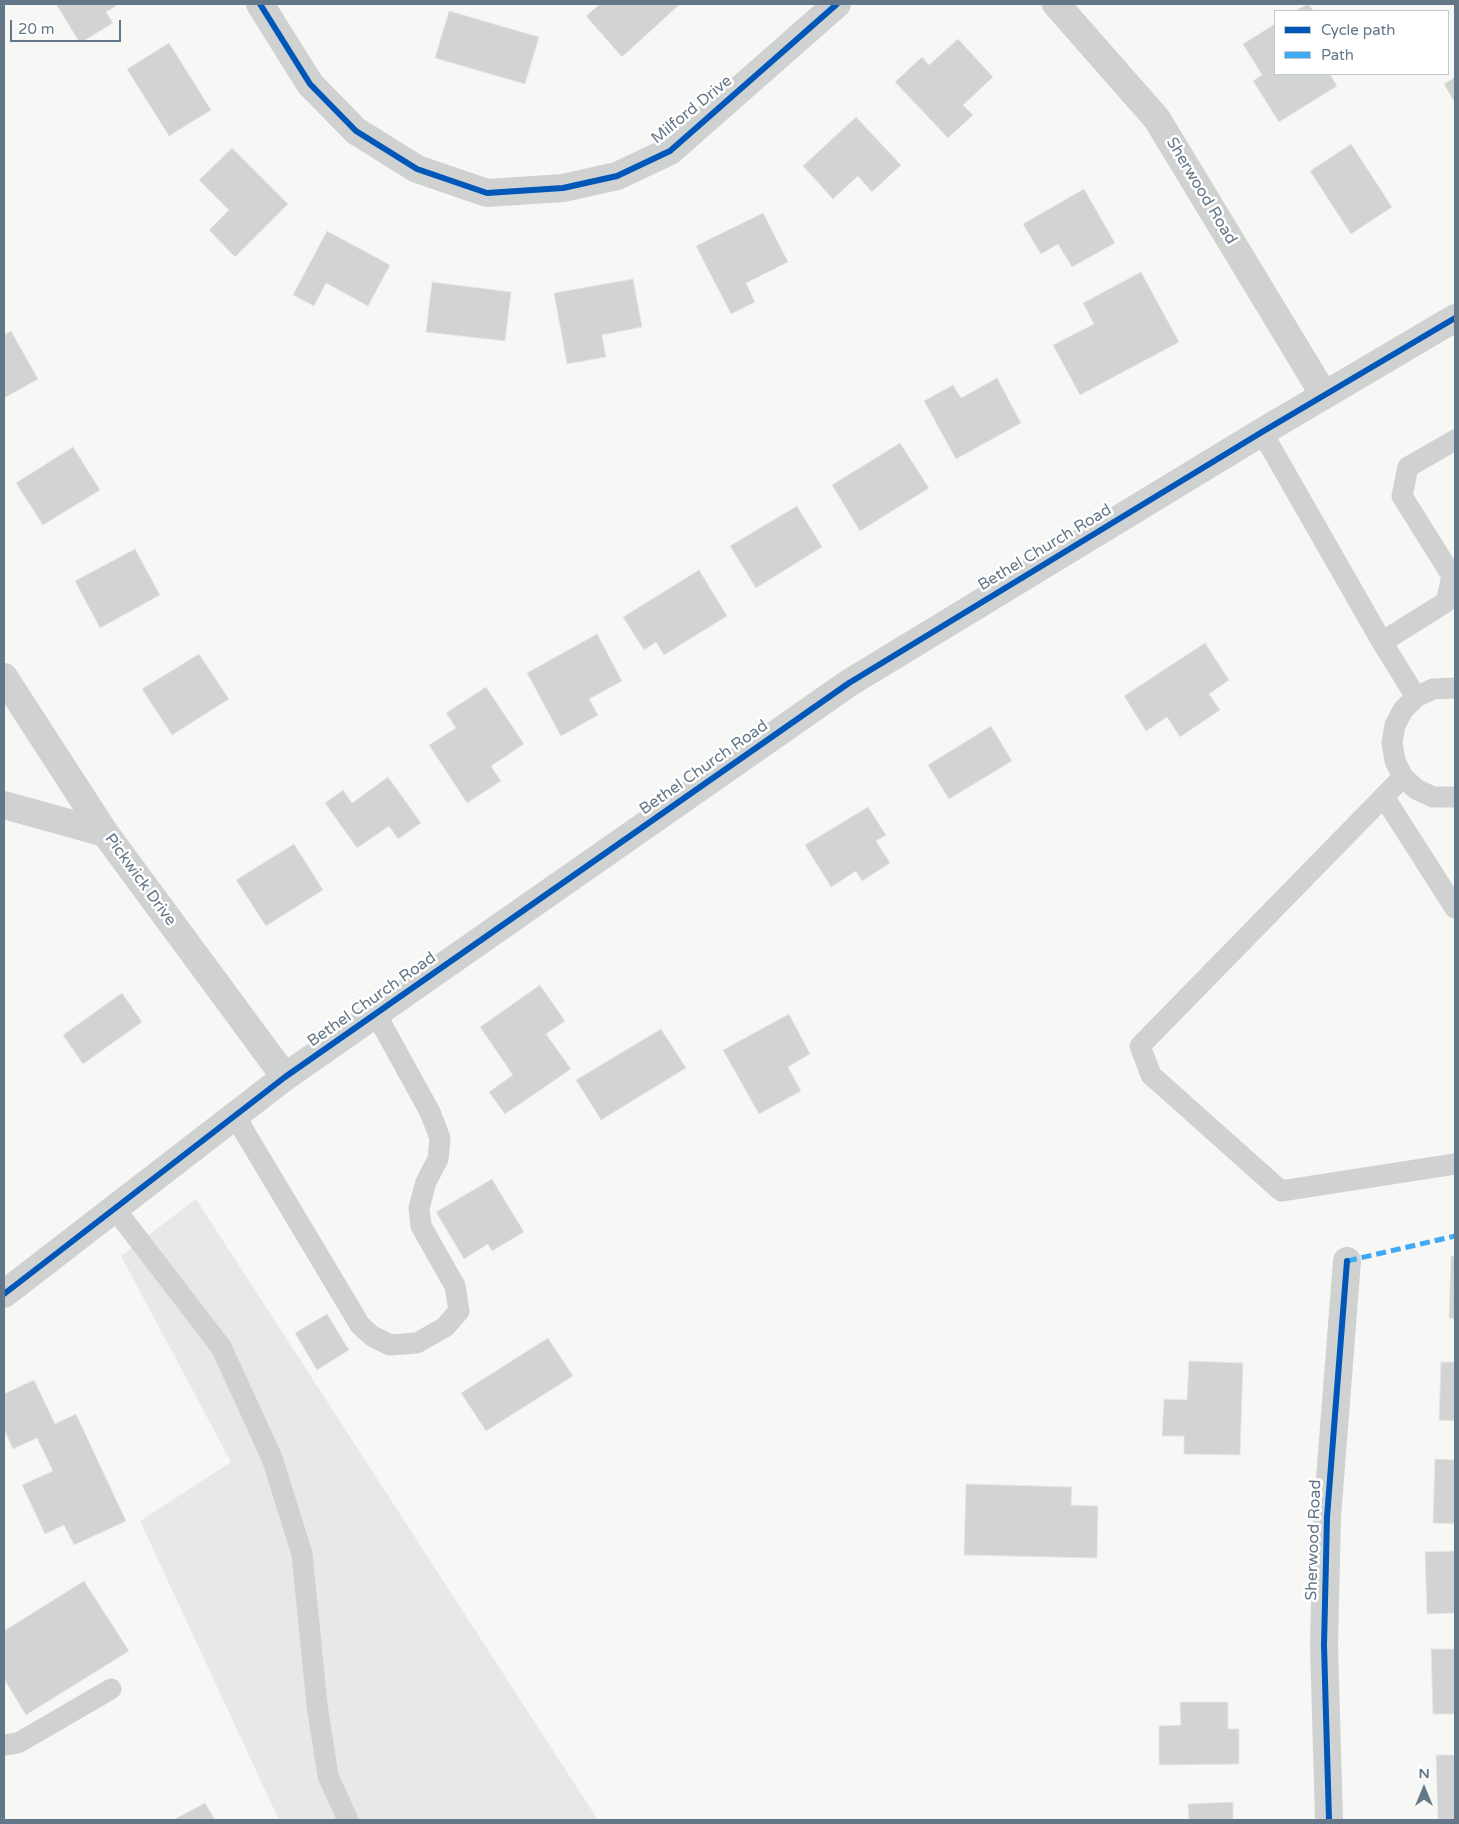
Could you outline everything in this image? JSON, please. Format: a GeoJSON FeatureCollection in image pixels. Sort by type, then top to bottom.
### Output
{"type":"FeatureCollection","features":[{"type":"Feature","properties":{"kind":"street","name":"Milford Drive"},"geometry":{"type":"LineString","coordinates":[[260,4],[310,84],[356,131],[417,169],[487,193],[563,188],[608,178],[670,151],[837,4]]}},
{"type":"Feature","properties":{"kind":"street","name":"Sherwood Road"},"geometry":{"type":"LineString","coordinates":[[1056,4],[1157,119],[1324,394]]}},
{"type":"Feature","properties":{"kind":"street","name":"Bethel Church Road"},"geometry":{"type":"LineString","coordinates":[[4,1294],[285,1077],[849,682],[1324,394],[1455,318]]}},
{"type":"Feature","properties":{"kind":"street","name":"Pickwick Drive"},"geometry":{"type":"LineString","coordinates":[[4,677],[105,833],[285,1077]]}},
{"type":"Feature","properties":{"kind":"street"},"geometry":{"type":"LineString","coordinates":[[4,805],[105,833]]}},
{"type":"Feature","properties":{"kind":"street","name":"Sherwood Road"},"geometry":{"type":"LineString","coordinates":[[1329,1820],[1324,1645],[1326,1517],[1347,1260]]}},
{"type":"Feature","properties":{"kind":"lane"},"geometry":{"type":"LineString","coordinates":[[1262,432],[1382,642],[1416,697]]}},
{"type":"Feature","properties":{"kind":"lane"},"geometry":{"type":"LineString","coordinates":[[1382,642],[1446,602],[1452,576],[1402,496],[1408,467],[1455,440]]}},
{"type":"Feature","properties":{"kind":"lane"},"geometry":{"type":"LineString","coordinates":[[1455,688],[1433,689],[1416,697],[1403,710],[1394,725],[1392,743],[1394,761],[1403,777],[1416,789],[1433,797],[1455,797]]}},
{"type":"Feature","properties":{"kind":"lane"},"geometry":{"type":"LineString","coordinates":[[1403,777],[1140,1046],[1151,1076],[1281,1191],[1455,1164]]}},
{"type":"Feature","properties":{"kind":"lane"},"geometry":{"type":"LineString","coordinates":[[1384,797],[1455,908]]}},
{"type":"Feature","properties":{"kind":"lane"},"geometry":{"type":"LineString","coordinates":[[235,1116],[360,1325],[372,1336],[390,1345],[417,1342],[445,1327],[459,1311],[455,1286],[421,1226],[419,1208],[426,1182],[438,1159],[440,1138],[430,1112],[376,1014]]}},
{"type":"Feature","properties":{"kind":"lane"},"geometry":{"type":"LineString","coordinates":[[115,1209],[221,1347],[272,1458],[302,1554],[318,1705],[328,1776],[348,1820]]}},
{"type":"Feature","properties":{"kind":"lane"},"geometry":{"type":"LineString","coordinates":[[4,1745],[18,1743],[111,1689]]}},
{"type":"Feature","properties":{"kind":"shaded area"},"geometry":{"type":"Polygon","coordinates":[[[196,1199],[598,1820],[279,1820],[140,1521],[231,1462],[121,1256],[196,1199]]]}},
{"type":"Feature","properties":{"kind":"building"},"geometry":{"type":"Polygon","coordinates":[[[56,4],[119,4],[106,12],[113,23],[80,43],[56,4]]]}},
{"type":"Feature","properties":{"kind":"building"},"geometry":{"type":"Polygon","coordinates":[[[600,4],[680,4],[622,57],[586,16],[600,4]]]}},
{"type":"Feature","properties":{"kind":"building"},"geometry":{"type":"Polygon","coordinates":[[[1308,4],[1313,10],[1297,10],[1308,4]]]}},
{"type":"Feature","properties":{"kind":"building"},"geometry":{"type":"Polygon","coordinates":[[[449,11],[539,37],[525,84],[435,58],[449,11]]]}},
{"type":"Feature","properties":{"kind":"building"},"geometry":{"type":"Polygon","coordinates":[[[1274,25],[1274,75],[1331,75],[1337,86],[1279,122],[1253,81],[1262,75],[1243,44],[1274,25]]]}},
{"type":"Feature","properties":{"kind":"building"},"geometry":{"type":"Polygon","coordinates":[[[958,39],[993,77],[963,105],[973,115],[948,138],[895,82],[922,57],[929,65],[958,39]]]}},
{"type":"Feature","properties":{"kind":"building"},"geometry":{"type":"Polygon","coordinates":[[[169,43],[211,110],[169,136],[127,69],[169,43]]]}},
{"type":"Feature","properties":{"kind":"building"},"geometry":{"type":"Polygon","coordinates":[[[1455,77],[1455,103],[1444,84],[1455,77]]]}},
{"type":"Feature","properties":{"kind":"building"},"geometry":{"type":"Polygon","coordinates":[[[856,117],[901,165],[872,192],[858,176],[833,199],[803,166],[856,117]]]}},
{"type":"Feature","properties":{"kind":"building"},"geometry":{"type":"Polygon","coordinates":[[[1351,144],[1392,207],[1351,234],[1310,171],[1351,144]]]}},
{"type":"Feature","properties":{"kind":"building"},"geometry":{"type":"Polygon","coordinates":[[[232,148],[288,204],[235,257],[209,230],[229,210],[199,180],[232,148]]]}},
{"type":"Feature","properties":{"kind":"building"},"geometry":{"type":"Polygon","coordinates":[[[1084,189],[1115,243],[1072,267],[1058,244],[1041,254],[1023,224],[1084,189]]]}},
{"type":"Feature","properties":{"kind":"building"},"geometry":{"type":"Polygon","coordinates":[[[763,213],[788,262],[746,283],[755,302],[731,314],[696,246],[763,213]]]}},
{"type":"Feature","properties":{"kind":"building"},"geometry":{"type":"Polygon","coordinates":[[[327,231],[390,265],[368,306],[326,283],[314,306],[293,295],[327,231]]]}},
{"type":"Feature","properties":{"kind":"building"},"geometry":{"type":"Polygon","coordinates":[[[1141,272],[1179,342],[1080,395],[1053,345],[1094,324],[1083,303],[1141,272]]]}},
{"type":"Feature","properties":{"kind":"building"},"geometry":{"type":"Polygon","coordinates":[[[633,279],[642,327],[602,335],[606,357],[567,364],[554,293],[633,279]]]}},
{"type":"Feature","properties":{"kind":"building"},"geometry":{"type":"Polygon","coordinates":[[[432,282],[511,292],[505,341],[426,332],[432,282]]]}},
{"type":"Feature","properties":{"kind":"building"},"geometry":{"type":"Polygon","coordinates":[[[11,331],[38,379],[4,398],[4,335],[11,331]]]}},
{"type":"Feature","properties":{"kind":"building"},"geometry":{"type":"Polygon","coordinates":[[[997,378],[1021,423],[956,459],[924,401],[953,385],[961,398],[997,378]]]}},
{"type":"Feature","properties":{"kind":"building"},"geometry":{"type":"Polygon","coordinates":[[[900,443],[929,488],[860,531],[832,485],[900,443]]]}},
{"type":"Feature","properties":{"kind":"building"},"geometry":{"type":"Polygon","coordinates":[[[73,447],[100,490],[43,525],[16,483],[73,447]]]}},
{"type":"Feature","properties":{"kind":"building"},"geometry":{"type":"Polygon","coordinates":[[[797,506],[822,547],[756,588],[730,546],[797,506]]]}},
{"type":"Feature","properties":{"kind":"building"},"geometry":{"type":"Polygon","coordinates":[[[135,549],[160,595],[100,628],[75,581],[135,549]]]}},
{"type":"Feature","properties":{"kind":"building"},"geometry":{"type":"Polygon","coordinates":[[[699,570],[727,616],[664,655],[656,642],[644,650],[623,617],[699,570]]]}},
{"type":"Feature","properties":{"kind":"building"},"geometry":{"type":"Polygon","coordinates":[[[597,634],[622,681],[589,699],[598,715],[561,736],[527,673],[597,634]]]}},
{"type":"Feature","properties":{"kind":"building"},"geometry":{"type":"Polygon","coordinates":[[[1205,643],[1229,680],[1209,694],[1220,710],[1180,737],[1167,717],[1146,731],[1124,696],[1205,643]]]}},
{"type":"Feature","properties":{"kind":"building"},"geometry":{"type":"Polygon","coordinates":[[[199,654],[229,699],[172,735],[142,689],[199,654]]]}},
{"type":"Feature","properties":{"kind":"building"},"geometry":{"type":"Polygon","coordinates":[[[486,687],[524,744],[491,766],[501,781],[467,803],[429,745],[456,728],[446,713],[486,687]]]}},
{"type":"Feature","properties":{"kind":"building"},"geometry":{"type":"Polygon","coordinates":[[[991,726],[1012,761],[949,799],[928,765],[991,726]]]}},
{"type":"Feature","properties":{"kind":"building"},"geometry":{"type":"Polygon","coordinates":[[[388,777],[421,823],[398,839],[389,826],[357,848],[325,803],[343,790],[352,803],[388,777]]]}},
{"type":"Feature","properties":{"kind":"building"},"geometry":{"type":"Polygon","coordinates":[[[868,807],[886,835],[876,841],[890,863],[862,881],[856,871],[831,887],[805,845],[868,807]]]}},
{"type":"Feature","properties":{"kind":"building"},"geometry":{"type":"Polygon","coordinates":[[[294,844],[323,890],[266,926],[236,880],[294,844]]]}},
{"type":"Feature","properties":{"kind":"building"},"geometry":{"type":"Polygon","coordinates":[[[540,985],[565,1021],[546,1034],[571,1069],[505,1114],[489,1092],[513,1075],[480,1027],[540,985]]]}},
{"type":"Feature","properties":{"kind":"building"},"geometry":{"type":"Polygon","coordinates":[[[122,993],[142,1022],[83,1064],[63,1035],[122,993]]]}},
{"type":"Feature","properties":{"kind":"building"},"geometry":{"type":"Polygon","coordinates":[[[789,1014],[810,1054],[788,1067],[801,1091],[759,1114],[723,1050],[789,1014]]]}},
{"type":"Feature","properties":{"kind":"building"},"geometry":{"type":"Polygon","coordinates":[[[661,1029],[686,1068],[601,1120],[576,1080],[661,1029]]]}},
{"type":"Feature","properties":{"kind":"building"},"geometry":{"type":"Polygon","coordinates":[[[492,1179],[524,1232],[492,1251],[488,1244],[464,1259],[436,1212],[492,1179]]]}},
{"type":"Feature","properties":{"kind":"building"},"geometry":{"type":"Polygon","coordinates":[[[1451,1256],[1455,1256],[1455,1319],[1449,1318],[1451,1256]]]}},
{"type":"Feature","properties":{"kind":"building"},"geometry":{"type":"Polygon","coordinates":[[[327,1314],[349,1350],[317,1370],[295,1333],[327,1314]]]}},
{"type":"Feature","properties":{"kind":"building"},"geometry":{"type":"Polygon","coordinates":[[[548,1338],[573,1376],[486,1431],[461,1393],[548,1338]]]}},
{"type":"Feature","properties":{"kind":"building"},"geometry":{"type":"Polygon","coordinates":[[[1189,1361],[1243,1363],[1240,1455],[1184,1454],[1184,1436],[1162,1436],[1164,1399],[1187,1400],[1189,1361]]]}},
{"type":"Feature","properties":{"kind":"building"},"geometry":{"type":"Polygon","coordinates":[[[1441,1362],[1455,1362],[1455,1421],[1439,1420],[1441,1362]]]}},
{"type":"Feature","properties":{"kind":"building"},"geometry":{"type":"Polygon","coordinates":[[[34,1380],[55,1424],[76,1414],[126,1521],[74,1545],[64,1525],[45,1534],[22,1485],[53,1471],[37,1438],[13,1449],[4,1429],[4,1394],[34,1380]]]}},
{"type":"Feature","properties":{"kind":"building"},"geometry":{"type":"Polygon","coordinates":[[[1435,1459],[1455,1460],[1455,1524],[1433,1523],[1435,1459]]]}},
{"type":"Feature","properties":{"kind":"building"},"geometry":{"type":"Polygon","coordinates":[[[966,1484],[1072,1487],[1071,1505],[1098,1506],[1097,1558],[964,1555],[966,1484]]]}},
{"type":"Feature","properties":{"kind":"building"},"geometry":{"type":"Polygon","coordinates":[[[1455,1551],[1455,1613],[1427,1614],[1425,1552],[1455,1551]]]}},
{"type":"Feature","properties":{"kind":"building"},"geometry":{"type":"Polygon","coordinates":[[[84,1581],[129,1651],[26,1715],[4,1679],[4,1631],[84,1581]]]}},
{"type":"Feature","properties":{"kind":"building"},"geometry":{"type":"Polygon","coordinates":[[[1431,1649],[1455,1649],[1455,1714],[1433,1714],[1431,1649]]]}},
{"type":"Feature","properties":{"kind":"building"},"geometry":{"type":"Polygon","coordinates":[[[1180,1702],[1228,1702],[1228,1729],[1239,1729],[1239,1764],[1159,1765],[1159,1726],[1181,1725],[1180,1702]]]}},
{"type":"Feature","properties":{"kind":"building"},"geometry":{"type":"Polygon","coordinates":[[[1436,1755],[1455,1755],[1455,1820],[1438,1820],[1436,1755]]]}},
{"type":"Feature","properties":{"kind":"building"},"geometry":{"type":"Polygon","coordinates":[[[1233,1802],[1233,1820],[1189,1820],[1188,1804],[1233,1802]]]}},
{"type":"Feature","properties":{"kind":"building"},"geometry":{"type":"Polygon","coordinates":[[[205,1803],[215,1820],[173,1820],[205,1803]]]}},
{"type":"Feature","properties":{"kind":"marked path"},"geometry":{"type":"LineString","coordinates":[[1347,1261],[1455,1236]]}},
{"type":"Feature","properties":{"kind":"cycle path"},"geometry":{"type":"LineString","coordinates":[[260,4],[310,84],[356,131],[417,169],[487,193],[563,188],[617,176],[670,151],[837,4]]}},
{"type":"Feature","properties":{"kind":"cycle path"},"geometry":{"type":"LineString","coordinates":[[4,1294],[285,1077],[849,683],[1262,432],[1455,318]]}},
{"type":"Feature","properties":{"kind":"cycle path"},"geometry":{"type":"LineString","coordinates":[[1329,1820],[1324,1645],[1327,1517],[1347,1261]]}}]}
